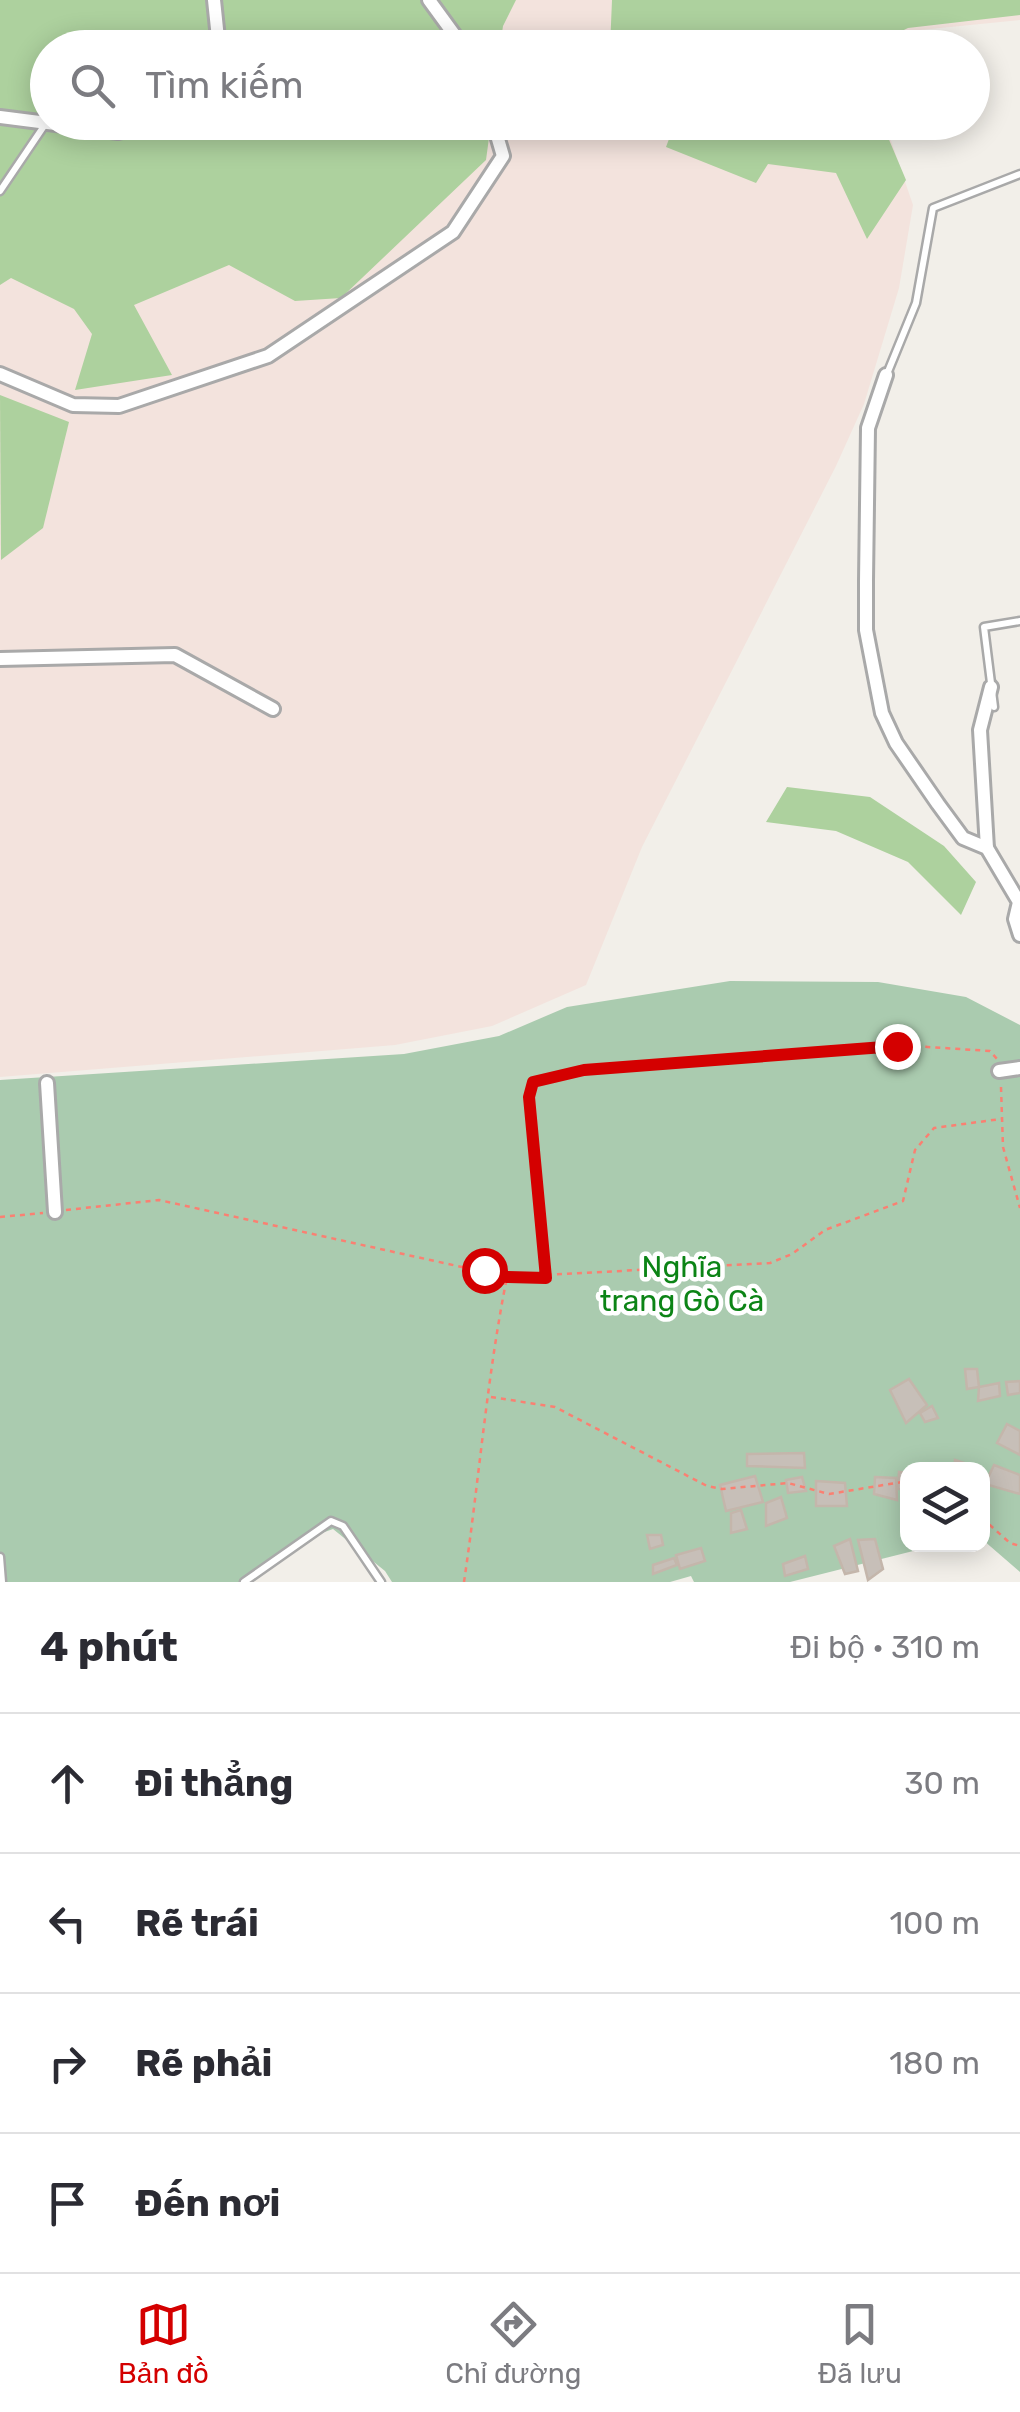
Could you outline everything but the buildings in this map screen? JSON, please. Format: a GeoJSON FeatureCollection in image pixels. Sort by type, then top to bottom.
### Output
{"type":"FeatureCollection","features":[{"type":"Feature","properties":{"kind":"street"},"geometry":{"type":"LineString","coordinates":[[214,0],[217,30]]}},
{"type":"Feature","properties":{"kind":"street"},"geometry":{"type":"LineString","coordinates":[[429,0],[451,30]]}},
{"type":"Feature","properties":{"kind":"street"},"geometry":{"type":"LineString","coordinates":[[0,117],[30,121]]}},
{"type":"Feature","properties":{"kind":"street"},"geometry":{"type":"LineString","coordinates":[[0,374],[73,404],[119,406],[268,356],[453,232],[503,156],[498,140]]}},
{"type":"Feature","properties":{"kind":"street"},"geometry":{"type":"LineString","coordinates":[[886,375],[868,428],[866,580],[866,630],[882,712],[896,743],[963,838],[986,848]]}},
{"type":"Feature","properties":{"kind":"street"},"geometry":{"type":"LineString","coordinates":[[0,659],[175,655],[273,709]]}},
{"type":"Feature","properties":{"kind":"street"},"geometry":{"type":"LineString","coordinates":[[992,687],[980,730],[986,848],[1019,902],[1015,920],[1020,936]]}},
{"type":"Feature","properties":{"kind":"street"},"geometry":{"type":"LineString","coordinates":[[999,1071],[1020,1068]]}},
{"type":"Feature","properties":{"kind":"street"},"geometry":{"type":"LineString","coordinates":[[47,1083],[55,1212]]}},
{"type":"Feature","properties":{"kind":"lane"},"geometry":{"type":"LineString","coordinates":[[0,191],[34,140]]}},
{"type":"Feature","properties":{"kind":"lane"},"geometry":{"type":"LineString","coordinates":[[886,375],[916,303],[933,208],[1020,174]]}},
{"type":"Feature","properties":{"kind":"lane"},"geometry":{"type":"LineString","coordinates":[[994,708],[986,624],[1020,621]]}},
{"type":"Feature","properties":{"kind":"lane"},"geometry":{"type":"LineString","coordinates":[[244,1582],[330,1520],[343,1526],[381,1582]]}},
{"type":"Feature","properties":{"kind":"lane"},"geometry":{"type":"LineString","coordinates":[[0,1556],[2,1582]]}},
{"type":"Feature","properties":{"kind":"path"},"geometry":{"type":"LineString","coordinates":[[546,1278],[529,1097],[533,1082],[584,1070],[897,1046],[990,1051],[999,1071],[1003,1147],[1020,1208]]}},
{"type":"Feature","properties":{"kind":"path"},"geometry":{"type":"LineString","coordinates":[[0,1217],[159,1200],[507,1277],[546,1278],[770,1263],[792,1254],[826,1230],[903,1200],[915,1150],[934,1128],[1001,1119]]}},
{"type":"Feature","properties":{"kind":"path"},"geometry":{"type":"LineString","coordinates":[[464,1582],[491,1397],[492,1350],[507,1277]]}},
{"type":"Feature","properties":{"kind":"path"},"geometry":{"type":"LineString","coordinates":[[491,1397],[556,1407],[708,1486],[788,1483],[829,1494],[900,1482]]}},
{"type":"Feature","properties":{"kind":"path"},"geometry":{"type":"LineString","coordinates":[[990,1525],[1010,1543],[1020,1546]]}},
{"type":"Feature","properties":{"kind":"shaded area"},"geometry":{"type":"Polygon","coordinates":[[[0,0],[1020,0],[1020,20],[920,30],[30,30],[30,140],[891,140],[913,205],[899,288],[864,404],[642,847],[586,985],[492,1026],[395,1045],[0,1077],[0,0]]]}},
{"type":"Feature","properties":{"kind":"green space"},"geometry":{"type":"Polygon","coordinates":[[[0,0],[516,0],[502,30],[30,30],[30,140],[489,140],[486,160],[341,298],[295,301],[229,265],[134,305],[172,375],[75,390],[92,334],[74,309],[11,278],[0,285],[0,0]]]}},
{"type":"Feature","properties":{"kind":"green space"},"geometry":{"type":"Polygon","coordinates":[[[612,0],[1020,0],[1020,15],[904,30],[611,30],[612,0]]]}},
{"type":"Feature","properties":{"kind":"green space"},"geometry":{"type":"Polygon","coordinates":[[[669,140],[889,140],[906,180],[867,239],[836,173],[768,164],[756,183],[666,147],[669,140]]]}},
{"type":"Feature","properties":{"kind":"green space"},"geometry":{"type":"Polygon","coordinates":[[[0,395],[69,422],[43,528],[1,560],[0,395]]]}},
{"type":"Feature","properties":{"kind":"green space"},"geometry":{"type":"Polygon","coordinates":[[[787,787],[870,797],[944,846],[976,882],[961,915],[908,862],[836,831],[766,822],[787,787]]]}},
{"type":"Feature","properties":{"kind":"green space","name":"Nghĩa trang Gò Cà"},"geometry":{"type":"Polygon","coordinates":[[[730,981],[878,982],[966,997],[1020,1025],[1020,1572],[990,1546],[990,1462],[900,1462],[900,1552],[909,1552],[790,1582],[694,1582],[691,1576],[670,1582],[392,1582],[385,1571],[333,1529],[308,1538],[250,1582],[0,1582],[0,1080],[404,1054],[499,1036],[567,1007],[730,981]]]}},
{"type":"Feature","properties":{"kind":"route"},"geometry":{"type":"LineString","coordinates":[[484,1270],[507,1277],[546,1278],[529,1097],[533,1082],[584,1070],[897,1046]]}}]}
